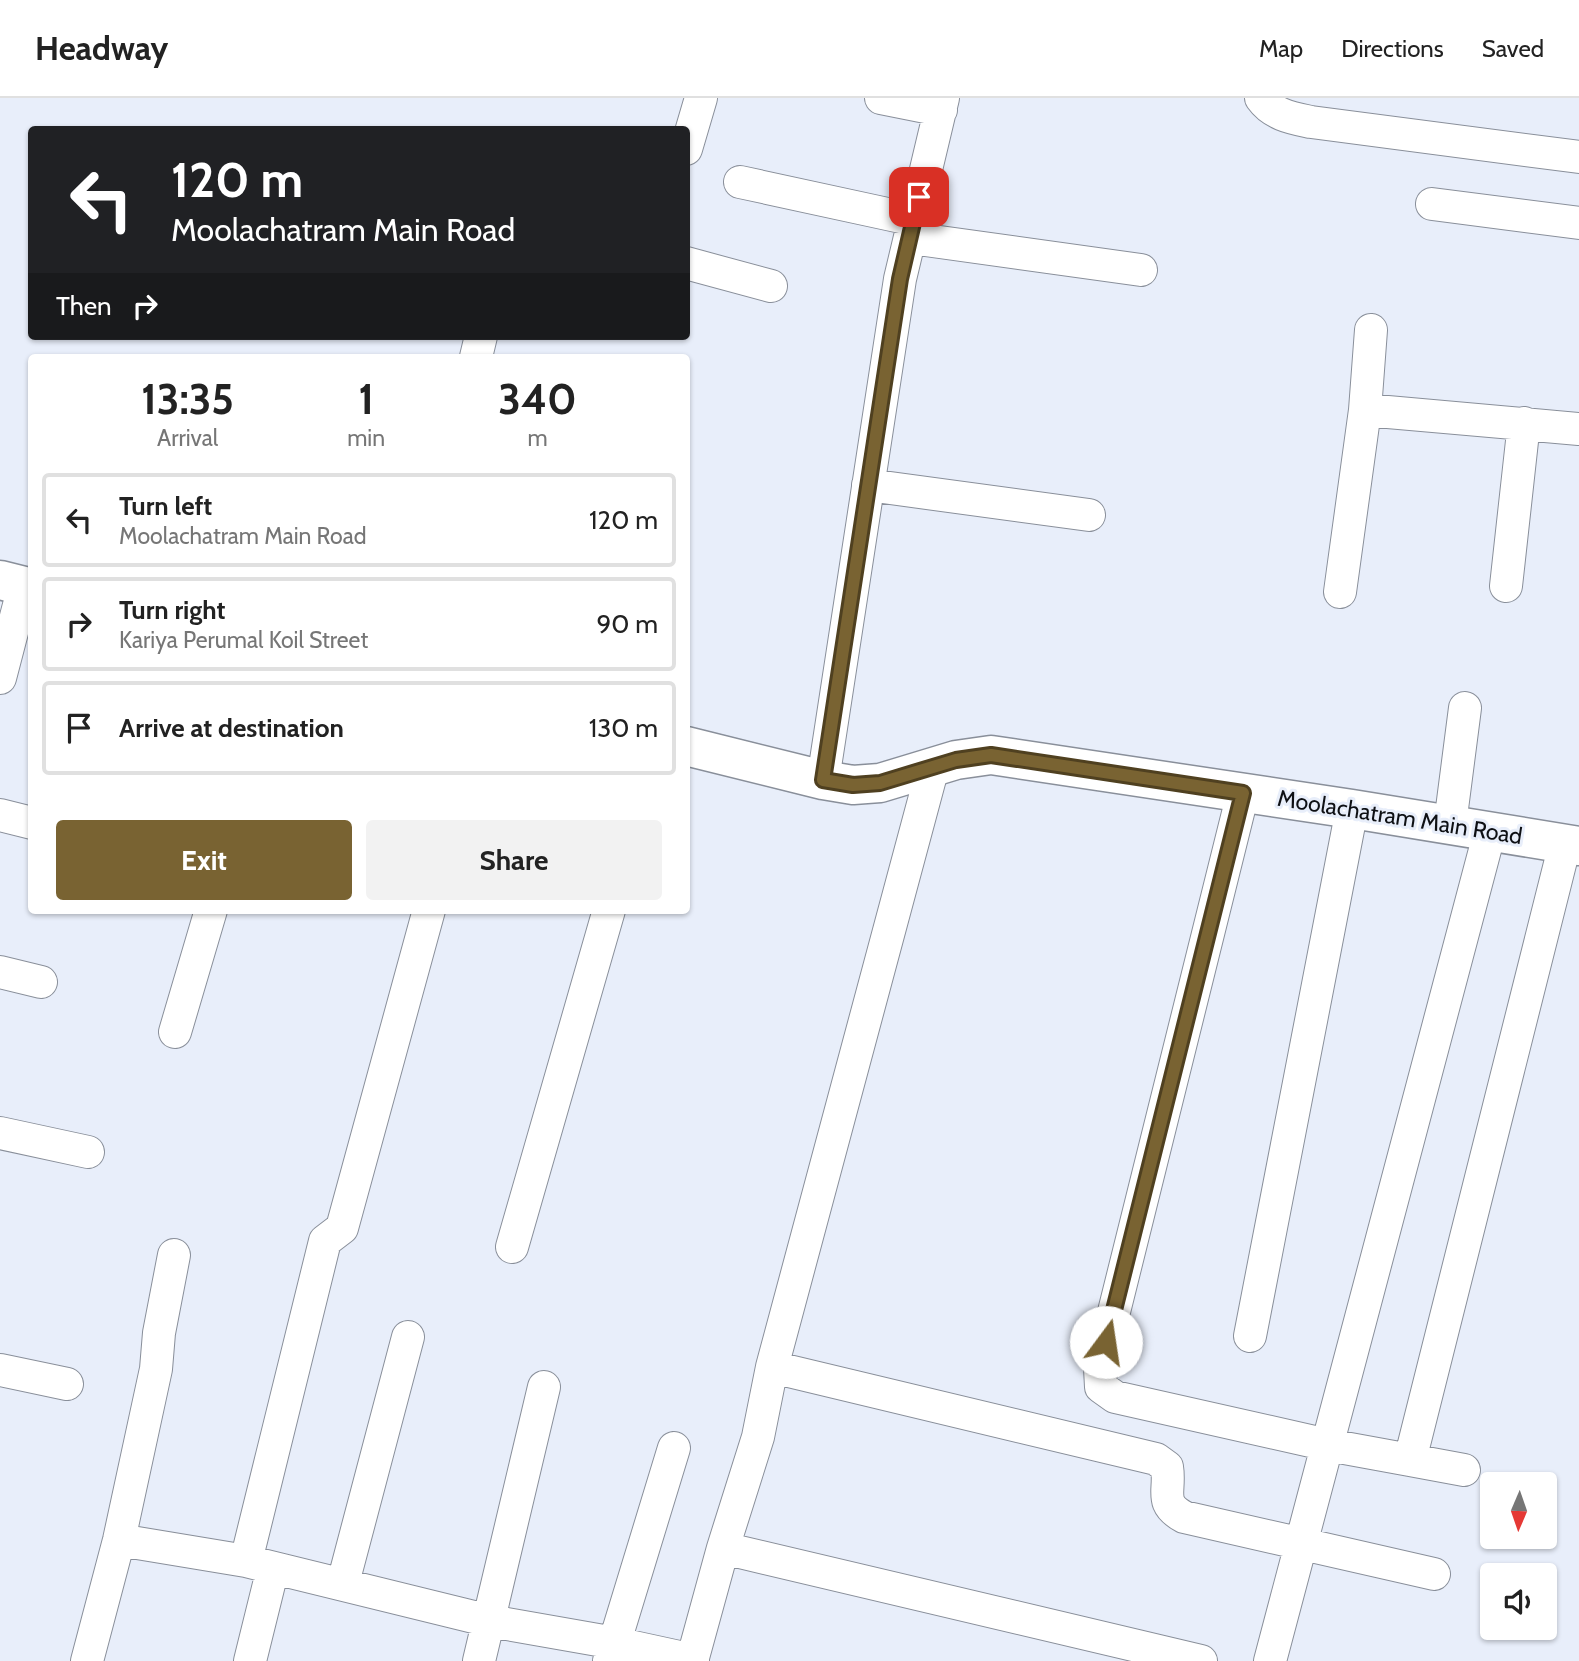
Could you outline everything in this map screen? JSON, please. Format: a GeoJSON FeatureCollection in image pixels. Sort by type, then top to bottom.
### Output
{"type":"FeatureCollection","features":[{"type":"Feature","properties":{"kind":"street"},"geometry":{"type":"LineString","coordinates":[[690,135],[701,98]]}},
{"type":"Feature","properties":{"kind":"street"},"geometry":{"type":"LineString","coordinates":[[823,780],[900,279],[942,104],[881,98]]}},
{"type":"Feature","properties":{"kind":"street"},"geometry":{"type":"LineString","coordinates":[[1261,98],[1267,106],[1284,116],[1579,158]]}},
{"type":"Feature","properties":{"kind":"street"},"geometry":{"type":"LineString","coordinates":[[740,182],[913,229],[1141,270]]}},
{"type":"Feature","properties":{"kind":"street"},"geometry":{"type":"LineString","coordinates":[[1432,204],[1579,223]]}},
{"type":"Feature","properties":{"kind":"street"},"geometry":{"type":"LineString","coordinates":[[690,264],[771,286]]}},
{"type":"Feature","properties":{"kind":"street"},"geometry":{"type":"LineString","coordinates":[[1340,592],[1366,410],[1371,330]]}},
{"type":"Feature","properties":{"kind":"street"},"geometry":{"type":"LineString","coordinates":[[1366,410],[1579,429]]}},
{"type":"Feature","properties":{"kind":"street"},"geometry":{"type":"LineString","coordinates":[[1506,586],[1524,423]]}},
{"type":"Feature","properties":{"kind":"street"},"geometry":{"type":"LineString","coordinates":[[869,485],[1089,515]]}},
{"type":"Feature","properties":{"kind":"street"},"geometry":{"type":"LineString","coordinates":[[0,678],[19,585]]}},
{"type":"Feature","properties":{"kind":"street"},"geometry":{"type":"LineString","coordinates":[[1450,824],[1465,708]]}},
{"type":"Feature","properties":{"kind":"street","name":"Moolachatram Main Road"},"geometry":{"type":"LineString","coordinates":[[690,747],[853,785],[880,783],[956,760],[991,755],[1572,845]]}},
{"type":"Feature","properties":{"kind":"street"},"geometry":{"type":"LineString","coordinates":[[119,1540],[259,1564],[343,1583],[612,1652],[693,1660],[723,1548],[758,1437],[772,1367],[933,767]]}},
{"type":"Feature","properties":{"kind":"street"},"geometry":{"type":"LineString","coordinates":[[1243,793],[1100,1368],[1101,1387],[1115,1397],[1328,1445],[1464,1470]]}},
{"type":"Feature","properties":{"kind":"street"},"geometry":{"type":"LineString","coordinates":[[1251,1336],[1352,809]]}},
{"type":"Feature","properties":{"kind":"street"},"geometry":{"type":"LineString","coordinates":[[0,815],[28,822]]}},
{"type":"Feature","properties":{"kind":"street"},"geometry":{"type":"LineString","coordinates":[[1270,1661],[1490,831]]}},
{"type":"Feature","properties":{"kind":"street"},"geometry":{"type":"LineString","coordinates":[[1410,1460],[1572,845]]}},
{"type":"Feature","properties":{"kind":"street"},"geometry":{"type":"LineString","coordinates":[[174,1032],[210,914]]}},
{"type":"Feature","properties":{"kind":"street"},"geometry":{"type":"LineString","coordinates":[[250,1661],[259,1564],[325,1241],[342,1228],[428,914]]}},
{"type":"Feature","properties":{"kind":"street"},"geometry":{"type":"LineString","coordinates":[[512,1247],[608,914]]}},
{"type":"Feature","properties":{"kind":"street"},"geometry":{"type":"LineString","coordinates":[[0,972],[41,982]]}},
{"type":"Feature","properties":{"kind":"street"},"geometry":{"type":"LineString","coordinates":[[0,1132],[88,1153]]}},
{"type":"Feature","properties":{"kind":"street"},"geometry":{"type":"LineString","coordinates":[[87,1661],[119,1540],[156,1369],[159,1333],[174,1255]]}},
{"type":"Feature","properties":{"kind":"street"},"geometry":{"type":"LineString","coordinates":[[343,1583],[408,1337]]}},
{"type":"Feature","properties":{"kind":"street"},"geometry":{"type":"LineString","coordinates":[[772,1367],[1156,1459],[1167,1467],[1167,1502],[1172,1511],[1184,1517],[1434,1574]]}},
{"type":"Feature","properties":{"kind":"street"},"geometry":{"type":"LineString","coordinates":[[0,1370],[67,1384]]}},
{"type":"Feature","properties":{"kind":"street"},"geometry":{"type":"LineString","coordinates":[[480,1661],[544,1387]]}},
{"type":"Feature","properties":{"kind":"street"},"geometry":{"type":"LineString","coordinates":[[612,1652],[674,1448]]}},
{"type":"Feature","properties":{"kind":"street"},"geometry":{"type":"LineString","coordinates":[[723,1548],[1201,1661]]}},
{"type":"Feature","properties":{"kind":"route"},"geometry":{"type":"LineString","coordinates":[[919,197],[900,279],[823,780],[853,785],[880,783],[956,760],[991,755],[1243,793],[1106,1342]]}}]}
